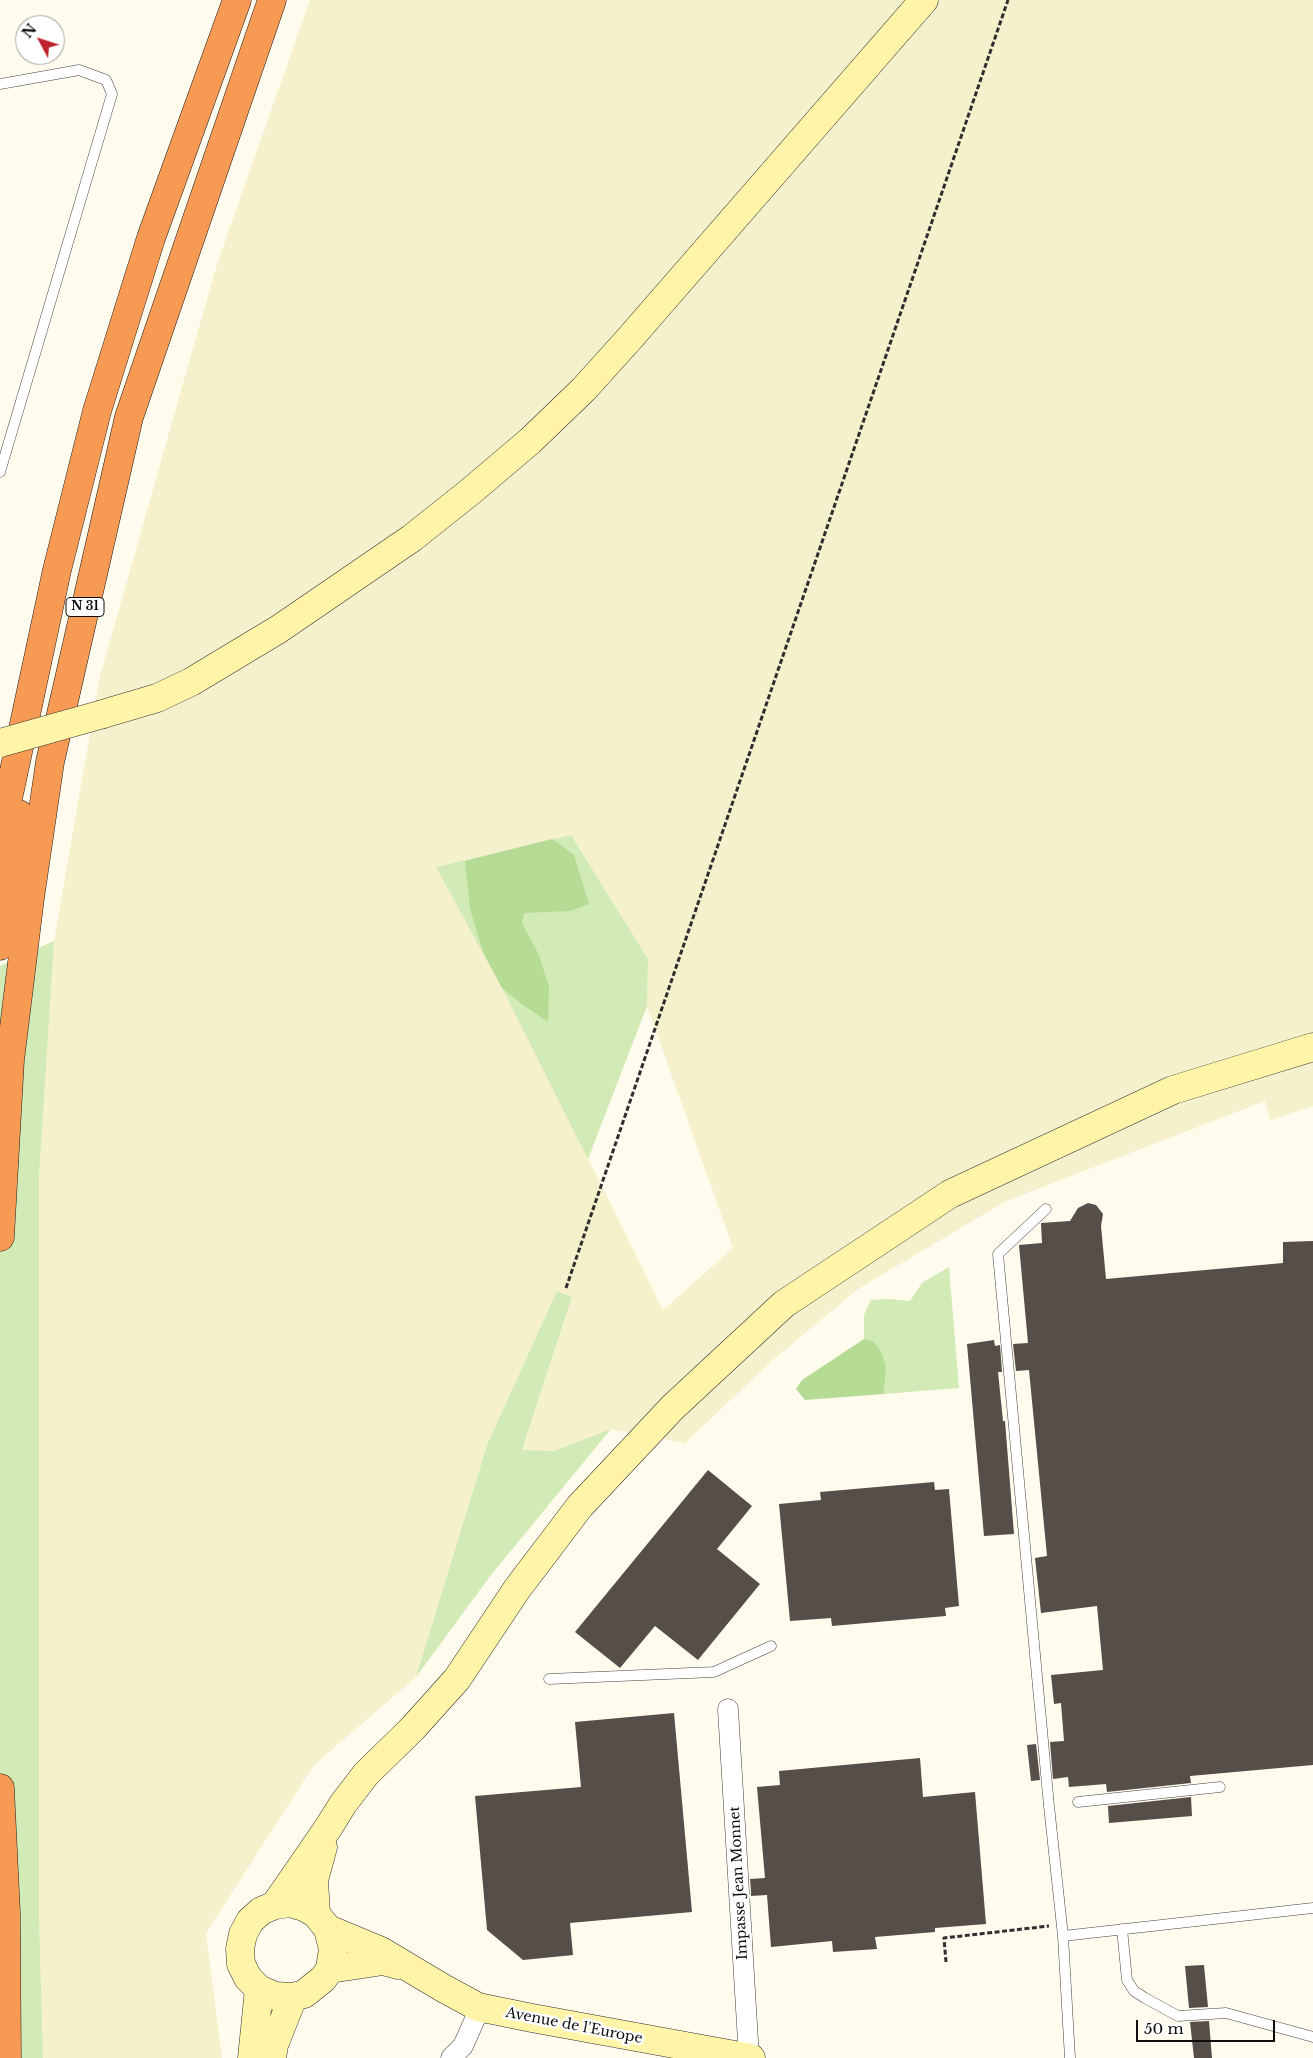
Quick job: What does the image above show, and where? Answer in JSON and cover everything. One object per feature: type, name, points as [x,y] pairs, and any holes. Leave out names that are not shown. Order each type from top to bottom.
[{"type":"highway","name":"N 31","points":[[0,946],[57,570],[97,411],[151,238],[237,0]]},
{"type":"highway","name":"N 31","points":[[0,1236],[10,1060],[30,898],[50,762],[129,417],[272,0]]},
{"type":"highway","points":[[0,836],[57,570]]},
{"type":"highway","points":[[0,1788],[6,1913],[7,2058]]},
{"type":"main road","points":[[0,743],[157,698],[191,682],[279,629],[412,538],[471,492],[530,441],[584,389],[924,0]]},
{"type":"main road","points":[[275,1905],[343,1804],[366,1774],[427,1714],[457,1680],[517,1589],[580,1506],[673,1407],[784,1304],[950,1194],[1173,1090],[1313,1031]]},
{"type":"main road","points":[[1173,1090],[1313,1047]]},
{"type":"main road","points":[[328,1828],[314,1880],[322,1922],[334,1949],[330,1969],[315,1988],[304,1994],[292,1997],[275,1996],[259,1989],[248,1978],[242,1964],[240,1949],[242,1934],[250,1921],[261,1911],[275,1905],[290,1903],[304,1907],[322,1922],[381,1951],[407,1967]]},
{"type":"main road","points":[[330,1969],[383,1961],[407,1967]]},
{"type":"main road","name":"Avenue de l'Europe","points":[[407,1967],[478,2007],[750,2058]]},
{"type":"main road","points":[[252,2058],[259,1989]]},
{"type":"main road","points":[[272,2058],[274,2045],[292,1997]]},
{"type":"street","name":"Impasse Jean Monnet","points":[[728,1709],[750,2058]]},
{"type":"street","points":[[451,2058],[463,2046],[476,2019],[478,2007]]},
{"type":"lane","points":[[0,84],[79,70],[106,80],[112,94],[0,472]]},
{"type":"lane","points":[[1046,1209],[998,1254],[1049,1806],[1062,1924],[1070,2058]]},
{"type":"lane","points":[[549,1679],[714,1672],[771,1646]]},
{"type":"lane","points":[[1078,1802],[1220,1787]]},
{"type":"lane","points":[[1063,1936],[1313,1908]]},
{"type":"lane","points":[[1122,1929],[1127,1980],[1134,1992],[1178,2016],[1226,2013],[1313,2037]]},
{"type":"path","points":[[566,1288],[1008,0]]},
{"type":"path","points":[[946,1962],[944,1938],[1062,1924]]},
{"type":"shaded area","points":[[310,0],[1313,0],[1313,1106],[1270,1120],[1265,1101],[1006,1201],[858,1289],[774,1359],[685,1443],[611,1429],[554,1451],[522,1451],[572,1298],[557,1291],[487,1445],[416,1677],[314,1765],[206,1933],[222,2058],[43,2058],[39,1917],[39,1177],[54,941],[100,676],[217,264]],"holes":[[[571,835],[648,959],[647,1006],[733,1248],[663,1310],[524,1028],[437,867]]]},
{"type":"green space","points":[[571,835],[648,959],[647,1006],[588,1159],[502,988],[436,867]]},
{"type":"green space","points":[[552,839],[574,855],[589,904],[570,911],[524,913],[522,923],[539,955],[549,987],[548,1022],[502,988],[483,952],[470,909],[465,861]]},
{"type":"green space","points":[[54,941],[39,1177],[39,1917],[43,2058],[0,2058],[0,966]]},
{"type":"green space","points":[[949,1267],[959,1388],[884,1394],[886,1368],[874,1343],[864,1339],[864,1315],[871,1300],[910,1301],[922,1283]]},
{"type":"green space","points":[[557,1291],[572,1297],[522,1450],[554,1451],[611,1429],[491,1575],[416,1677],[487,1445]]},
{"type":"green space","points":[[864,1339],[874,1342],[882,1354],[886,1368],[884,1394],[805,1400],[796,1389],[802,1380]]},
{"type":"building","points":[[1088,1203],[1096,1205],[1103,1214],[1101,1226],[1106,1279],[1283,1263],[1283,1242],[1313,1241],[1313,1765],[1190,1776],[1191,1783],[1107,1792],[1106,1784],[1069,1787],[1068,1777],[1053,1779],[1050,1742],[1064,1741],[1061,1703],[1054,1704],[1051,1675],[1103,1670],[1097,1606],[1041,1613],[1035,1558],[1047,1556],[1029,1370],[1016,1371],[1013,1344],[1028,1343],[1019,1245],[1042,1243],[1041,1223],[1070,1221],[1078,1208]]},
{"type":"building","points":[[994,1340],[995,1346],[1000,1345],[1002,1372],[998,1372],[1003,1421],[1005,1421],[1014,1534],[984,1536],[967,1344]]},
{"type":"building","points":[[708,1470],[752,1506],[717,1549],[760,1584],[698,1660],[655,1626],[620,1668],[575,1632]]},
{"type":"building","points":[[934,1482],[935,1490],[949,1489],[959,1606],[945,1608],[946,1616],[832,1626],[831,1618],[790,1621],[779,1504],[821,1500],[820,1492]]},
{"type":"building","points":[[674,1713],[692,1912],[570,1923],[573,1955],[523,1960],[487,1930],[475,1796],[581,1787],[575,1722]]},
{"type":"building","points":[[1036,1744],[1040,1780],[1031,1781],[1027,1745]]},
{"type":"building","points":[[920,1758],[923,1797],[975,1792],[986,1924],[935,1928],[935,1932],[875,1937],[877,1949],[833,1952],[832,1941],[771,1947],[767,1895],[751,1896],[750,1879],[765,1878],[757,1787],[780,1785],[779,1771]]},
{"type":"building","points":[[1191,1797],[1192,1816],[1109,1823],[1108,1806]]},
{"type":"building","points":[[1204,1965],[1208,2007],[1189,2008],[1185,1966]]},
{"type":"building","points":[[1209,2021],[1212,2058],[1194,2058],[1190,2022]]}]
